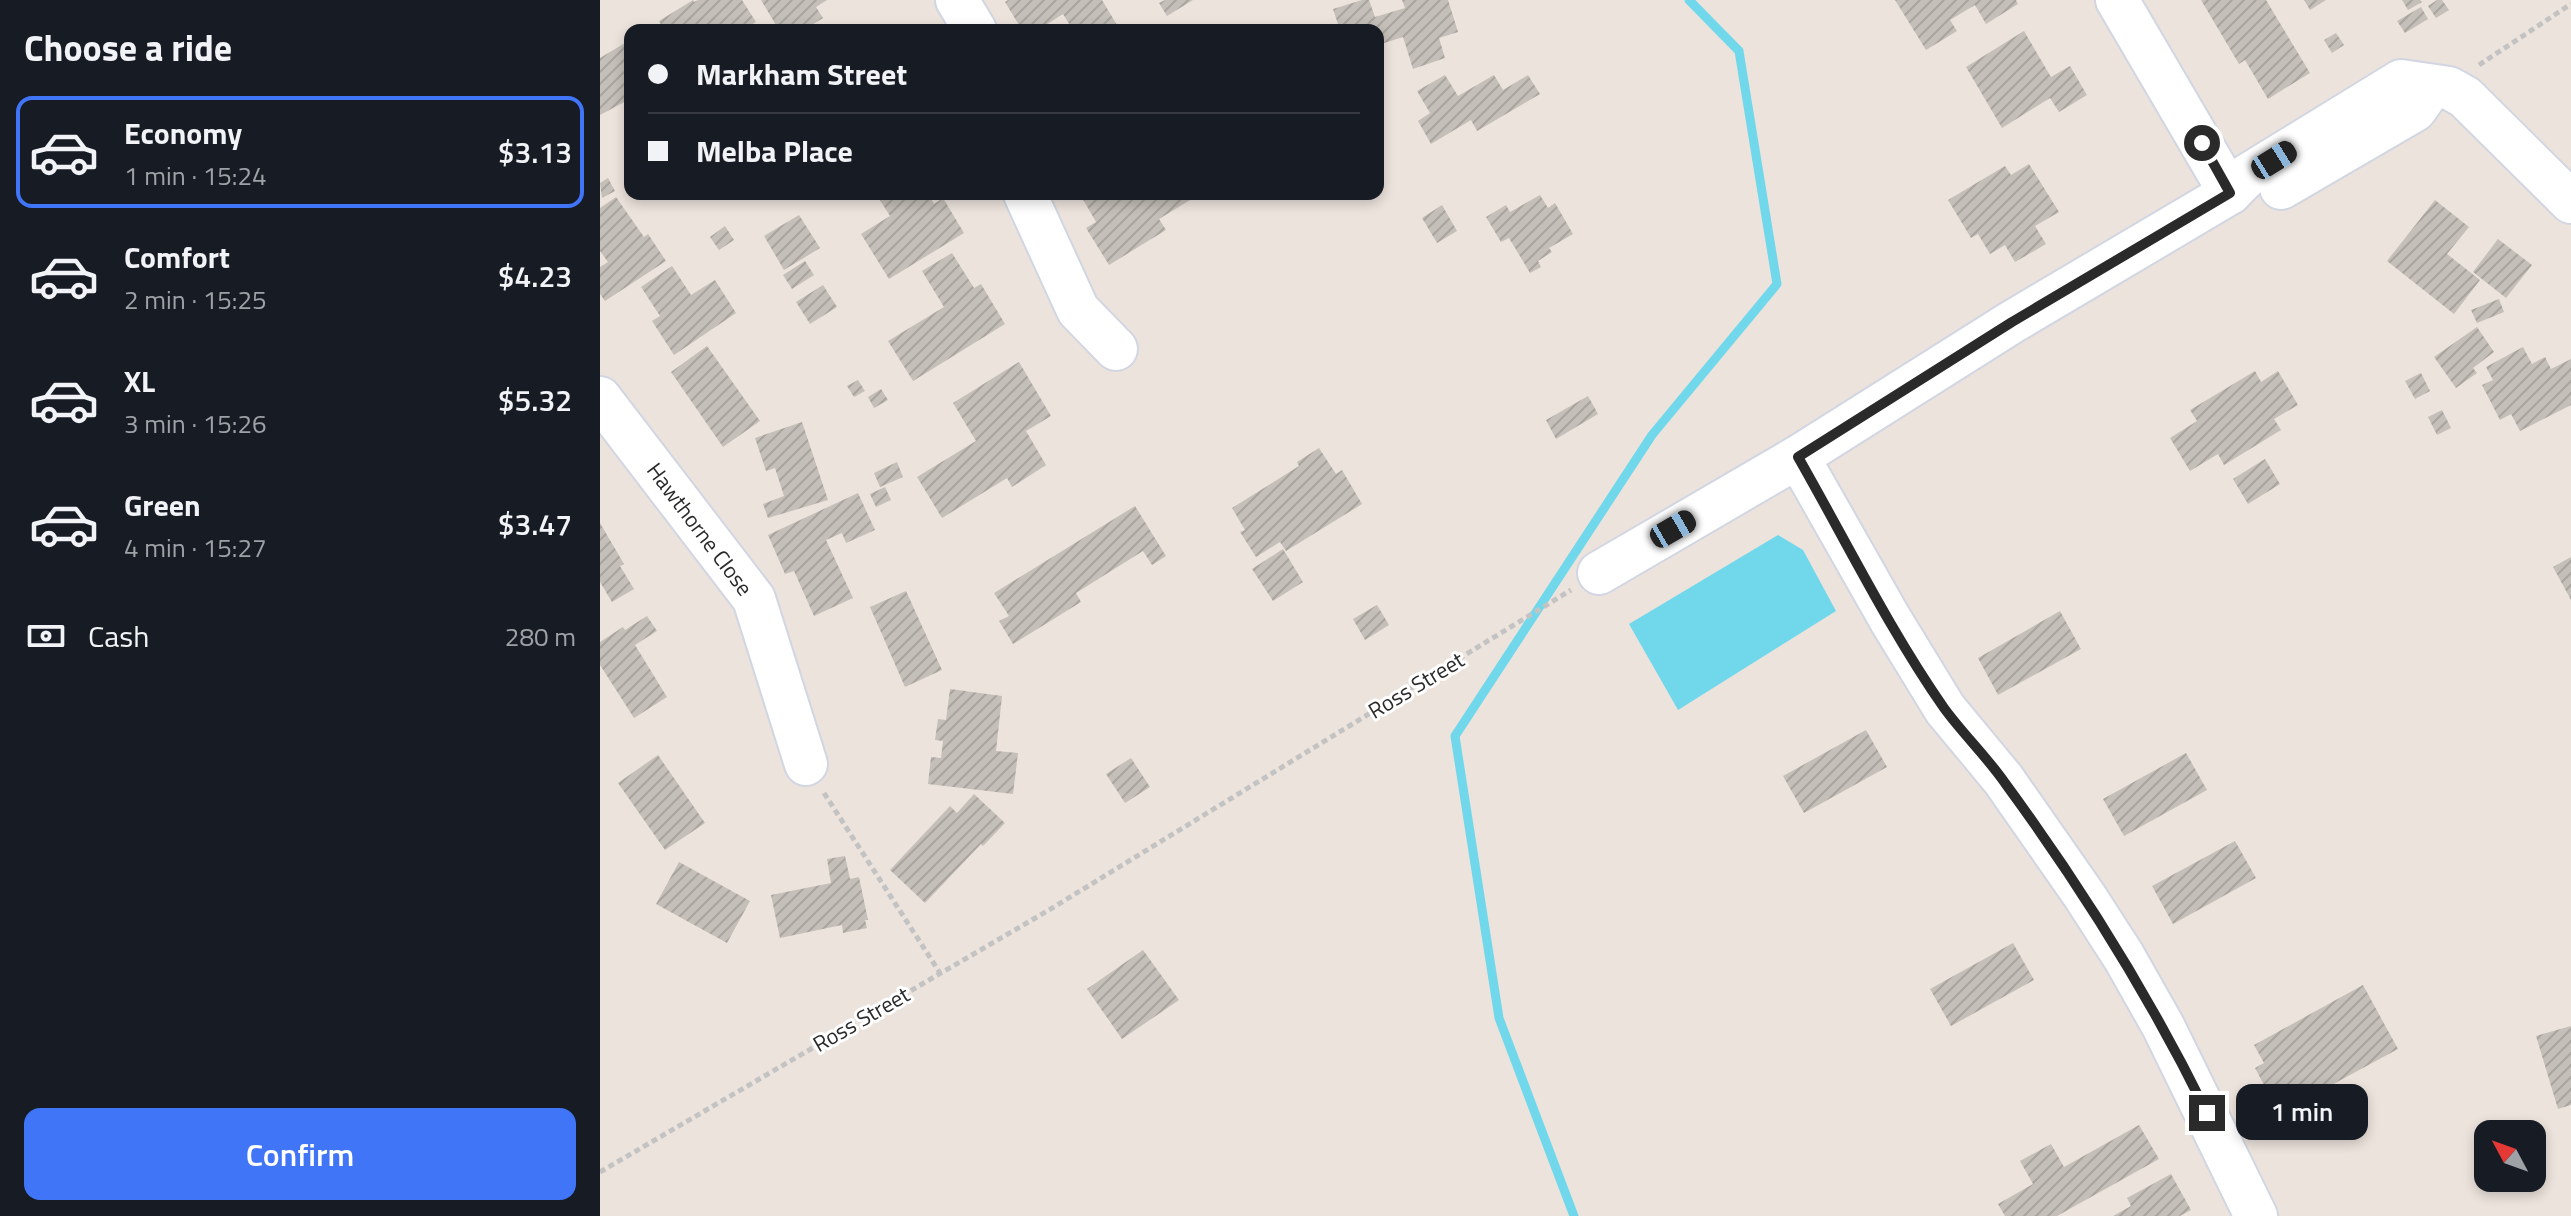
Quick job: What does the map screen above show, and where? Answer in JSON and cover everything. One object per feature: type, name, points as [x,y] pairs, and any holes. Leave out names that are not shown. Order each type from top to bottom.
[{"type":"street","points":[[957,0],[971,24]]},
{"type":"street","points":[[2117,0],[2230,193]]},
{"type":"street","points":[[1599,573],[1798,457],[2012,322],[2230,193],[2248,175],[2401,81],[2441,87],[2465,97],[2571,202]]},
{"type":"street","points":[[1028,200],[1078,310],[1116,349]]},
{"type":"street","name":"Hawthorne Close","points":[[603,406],[754,599],[806,764]]},
{"type":"street","points":[[1798,457],[1945,709],[2003,779],[2124,957],[2163,1026],[2256,1216]]},
{"type":"path","points":[[2441,87],[2571,4]]},
{"type":"path","name":"Ross Street","points":[[600,1172],[1049,910],[1599,573]]},
{"type":"path","points":[[829,801],[940,973]]},
{"type":"water","points":[[1778,535],[1803,550],[1836,611],[1678,710],[1629,624]]},
{"type":"building","points":[[693,0],[742,0],[756,22],[661,24],[659,21]]},
{"type":"building","points":[[761,0],[827,0],[816,7],[823,18],[814,24],[775,24]]},
{"type":"building","points":[[1102,0],[1116,24],[1069,24],[1063,14],[1047,24],[1018,24],[1005,2]]},
{"type":"building","points":[[1165,0],[1193,0],[1167,16],[1159,3]]},
{"type":"building","points":[[1369,0],[1375,17],[1405,8],[1402,0],[1448,0],[1458,32],[1439,38],[1445,58],[1413,69],[1403,37],[1384,43],[1384,24],[1338,24],[1333,9]]},
{"type":"building","points":[[1895,0],[2016,0],[2018,4],[1986,24],[1975,5],[1950,20],[1957,31],[1926,50]]},
{"type":"building","points":[[2201,0],[2266,0],[2310,73],[2268,99],[2245,60],[2239,64]]},
{"type":"building","points":[[2304,0],[2326,0],[2310,10]]},
{"type":"building","points":[[2402,0],[2420,0],[2422,2],[2408,10]]},
{"type":"building","points":[[2442,0],[2449,10],[2436,18],[2428,6]]},
{"type":"building","points":[[2421,7],[2428,19],[2405,33],[2397,21]]},
{"type":"building","points":[[2024,31],[2051,77],[2070,66],[2087,95],[2059,112],[2050,98],[2002,128],[1966,67]]},
{"type":"building","points":[[2336,33],[2344,45],[2332,53],[2324,40]]},
{"type":"building","points":[[624,44],[624,102],[600,115],[600,58]]},
{"type":"building","points":[[1445,75],[1458,96],[1494,75],[1503,90],[1528,75],[1540,94],[1477,131],[1471,120],[1431,144],[1418,121],[1430,113],[1417,91]]},
{"type":"building","points":[[2029,164],[2059,212],[2035,226],[2046,244],[2015,262],[2005,245],[1990,254],[1978,234],[1971,238],[1948,200],[2005,166],[2011,175]]},
{"type":"building","points":[[608,178],[615,191],[602,198],[600,183]]},
{"type":"building","points":[[1540,195],[1548,208],[1555,203],[1573,234],[1549,248],[1552,252],[1538,261],[1541,267],[1530,273],[1509,238],[1501,242],[1486,217],[1506,205],[1510,212]]},
{"type":"building","points":[[616,197],[644,237],[648,234],[666,261],[605,301],[600,294],[600,267],[608,262],[600,251],[600,208]]},
{"type":"building","points":[[880,200],[932,200],[934,204],[944,200],[964,233],[889,279],[861,234],[890,216]]},
{"type":"building","points":[[1083,200],[1190,200],[1159,219],[1166,230],[1109,265],[1086,228],[1096,222]]},
{"type":"building","points":[[2435,200],[2469,227],[2447,254],[2480,280],[2454,314],[2387,261]]},
{"type":"building","points":[[1442,205],[1457,231],[1437,243],[1422,218]]},
{"type":"building","points":[[799,215],[820,248],[784,270],[764,236]]},
{"type":"building","points":[[725,226],[734,240],[719,250],[710,237]]},
{"type":"building","points":[[2498,239],[2532,265],[2506,298],[2473,272]]},
{"type":"building","points":[[952,253],[974,288],[981,284],[1005,324],[913,381],[888,341],[944,307],[922,271]]},
{"type":"building","points":[[805,261],[814,275],[792,289],[783,275]]},
{"type":"building","points":[[672,266],[691,295],[715,280],[736,313],[674,355],[652,321],[660,316],[641,287]]},
{"type":"building","points":[[823,285],[837,307],[810,324],[796,302]]},
{"type":"building","points":[[2499,299],[2504,312],[2477,323],[2471,310]]},
{"type":"building","points":[[2477,327],[2494,352],[2473,368],[2477,373],[2456,388],[2434,357]]},
{"type":"building","points":[[707,346],[760,421],[723,447],[671,372]]},
{"type":"building","points":[[2523,347],[2532,364],[2545,357],[2551,369],[2571,359],[2571,405],[2520,431],[2511,414],[2500,420],[2482,385],[2493,380],[2486,367]]},
{"type":"building","points":[[1019,362],[1051,416],[1026,431],[1046,465],[1012,487],[1007,478],[942,518],[917,477],[976,441],[953,403]]},
{"type":"building","points":[[2255,371],[2261,382],[2278,371],[2298,405],[2274,419],[2281,430],[2224,465],[2218,454],[2190,471],[2170,438],[2197,421],[2190,410]]},
{"type":"building","points":[[2421,373],[2430,391],[2415,399],[2405,381]]},
{"type":"building","points":[[858,380],[865,391],[854,397],[847,386]]},
{"type":"building","points":[[881,389],[888,400],[874,408],[868,397]]},
{"type":"building","points":[[1588,396],[1598,414],[1556,439],[1546,420]]},
{"type":"building","points":[[2442,410],[2451,428],[2437,435],[2428,417]]},
{"type":"building","points":[[802,422],[828,500],[768,518],[763,504],[784,496],[775,468],[766,471],[755,438]]},
{"type":"building","points":[[1319,448],[1336,474],[1342,470],[1362,504],[1286,551],[1280,542],[1256,557],[1240,532],[1245,530],[1232,508],[1299,466],[1297,462]]},
{"type":"building","points":[[2265,459],[2280,484],[2248,504],[2233,479]]},
{"type":"building","points":[[897,462],[903,477],[880,487],[874,473]]},
{"type":"building","points":[[885,487],[891,500],[876,507],[870,494]]},
{"type":"building","points":[[858,493],[875,530],[846,543],[842,533],[826,540],[853,598],[814,616],[794,571],[785,574],[768,535]]},
{"type":"building","points":[[1135,506],[1166,556],[1152,565],[1143,551],[1076,593],[1081,602],[1013,644],[999,621],[1009,616],[994,593]]},
{"type":"building","points":[[600,523],[624,564],[620,566],[634,589],[612,602],[600,582]]},
{"type":"building","points":[[1283,549],[1303,582],[1273,601],[1252,569]]},
{"type":"building","points":[[2571,557],[2571,600],[2553,567]]},
{"type":"building","points":[[906,591],[942,670],[905,687],[870,607]]},
{"type":"building","points":[[1377,605],[1389,625],[1365,640],[1353,619]]},
{"type":"building","points":[[2060,611],[2081,649],[1998,695],[1978,658]]},
{"type":"building","points":[[647,616],[657,631],[635,645],[667,697],[634,718],[600,665],[600,642]]},
{"type":"building","points":[[950,689],[1002,696],[996,751],[1018,753],[1013,794],[928,784],[931,757],[941,758],[943,741],[935,740],[938,719],[946,720]]},
{"type":"building","points":[[1866,730],[1887,767],[1804,813],[1783,776]]},
{"type":"building","points":[[2186,753],[2207,790],[2124,836],[2103,799]]},
{"type":"building","points":[[658,755],[705,823],[665,850],[618,783]]},
{"type":"building","points":[[1131,758],[1150,787],[1125,803],[1106,774]]},
{"type":"building","points":[[974,794],[1005,823],[925,903],[890,870],[950,806],[957,813]]},
{"type":"building","points":[[2235,841],[2256,878],[2173,924],[2152,886]]},
{"type":"building","points":[[845,856],[850,879],[859,877],[867,928],[843,933],[842,925],[780,938],[771,895],[831,883],[827,859]]},
{"type":"building","points":[[679,862],[750,901],[727,943],[656,904]]},
{"type":"building","points":[[2013,943],[2034,980],[1951,1026],[1930,989]]},
{"type":"building","points":[[1143,950],[1179,1000],[1122,1039],[1087,989]]},
{"type":"building","points":[[2363,985],[2398,1049],[2326,1088],[2332,1100],[2295,1120],[2281,1095],[2272,1100],[2255,1068],[2264,1063],[2254,1045]]},
{"type":"building","points":[[2571,1026],[2571,1105],[2558,1109],[2536,1036]]},
{"type":"building","points":[[2139,1125],[2159,1159],[2057,1216],[2005,1216],[1998,1204],[2033,1184],[2020,1161],[2051,1144],[2064,1167]]},
{"type":"building","points":[[2171,1174],[2191,1210],[2180,1216],[2113,1216],[2131,1206],[2127,1198]]},
{"type":"waterway","points":[[1574,1216],[1499,1018],[1455,736],[1652,435],[1777,284],[1739,51],[1689,0]]},
{"type":"route","points":[[2202,143],[2230,193],[2012,322],[1798,457],[1945,709],[2003,779],[2124,957],[2207,1113]]}]
